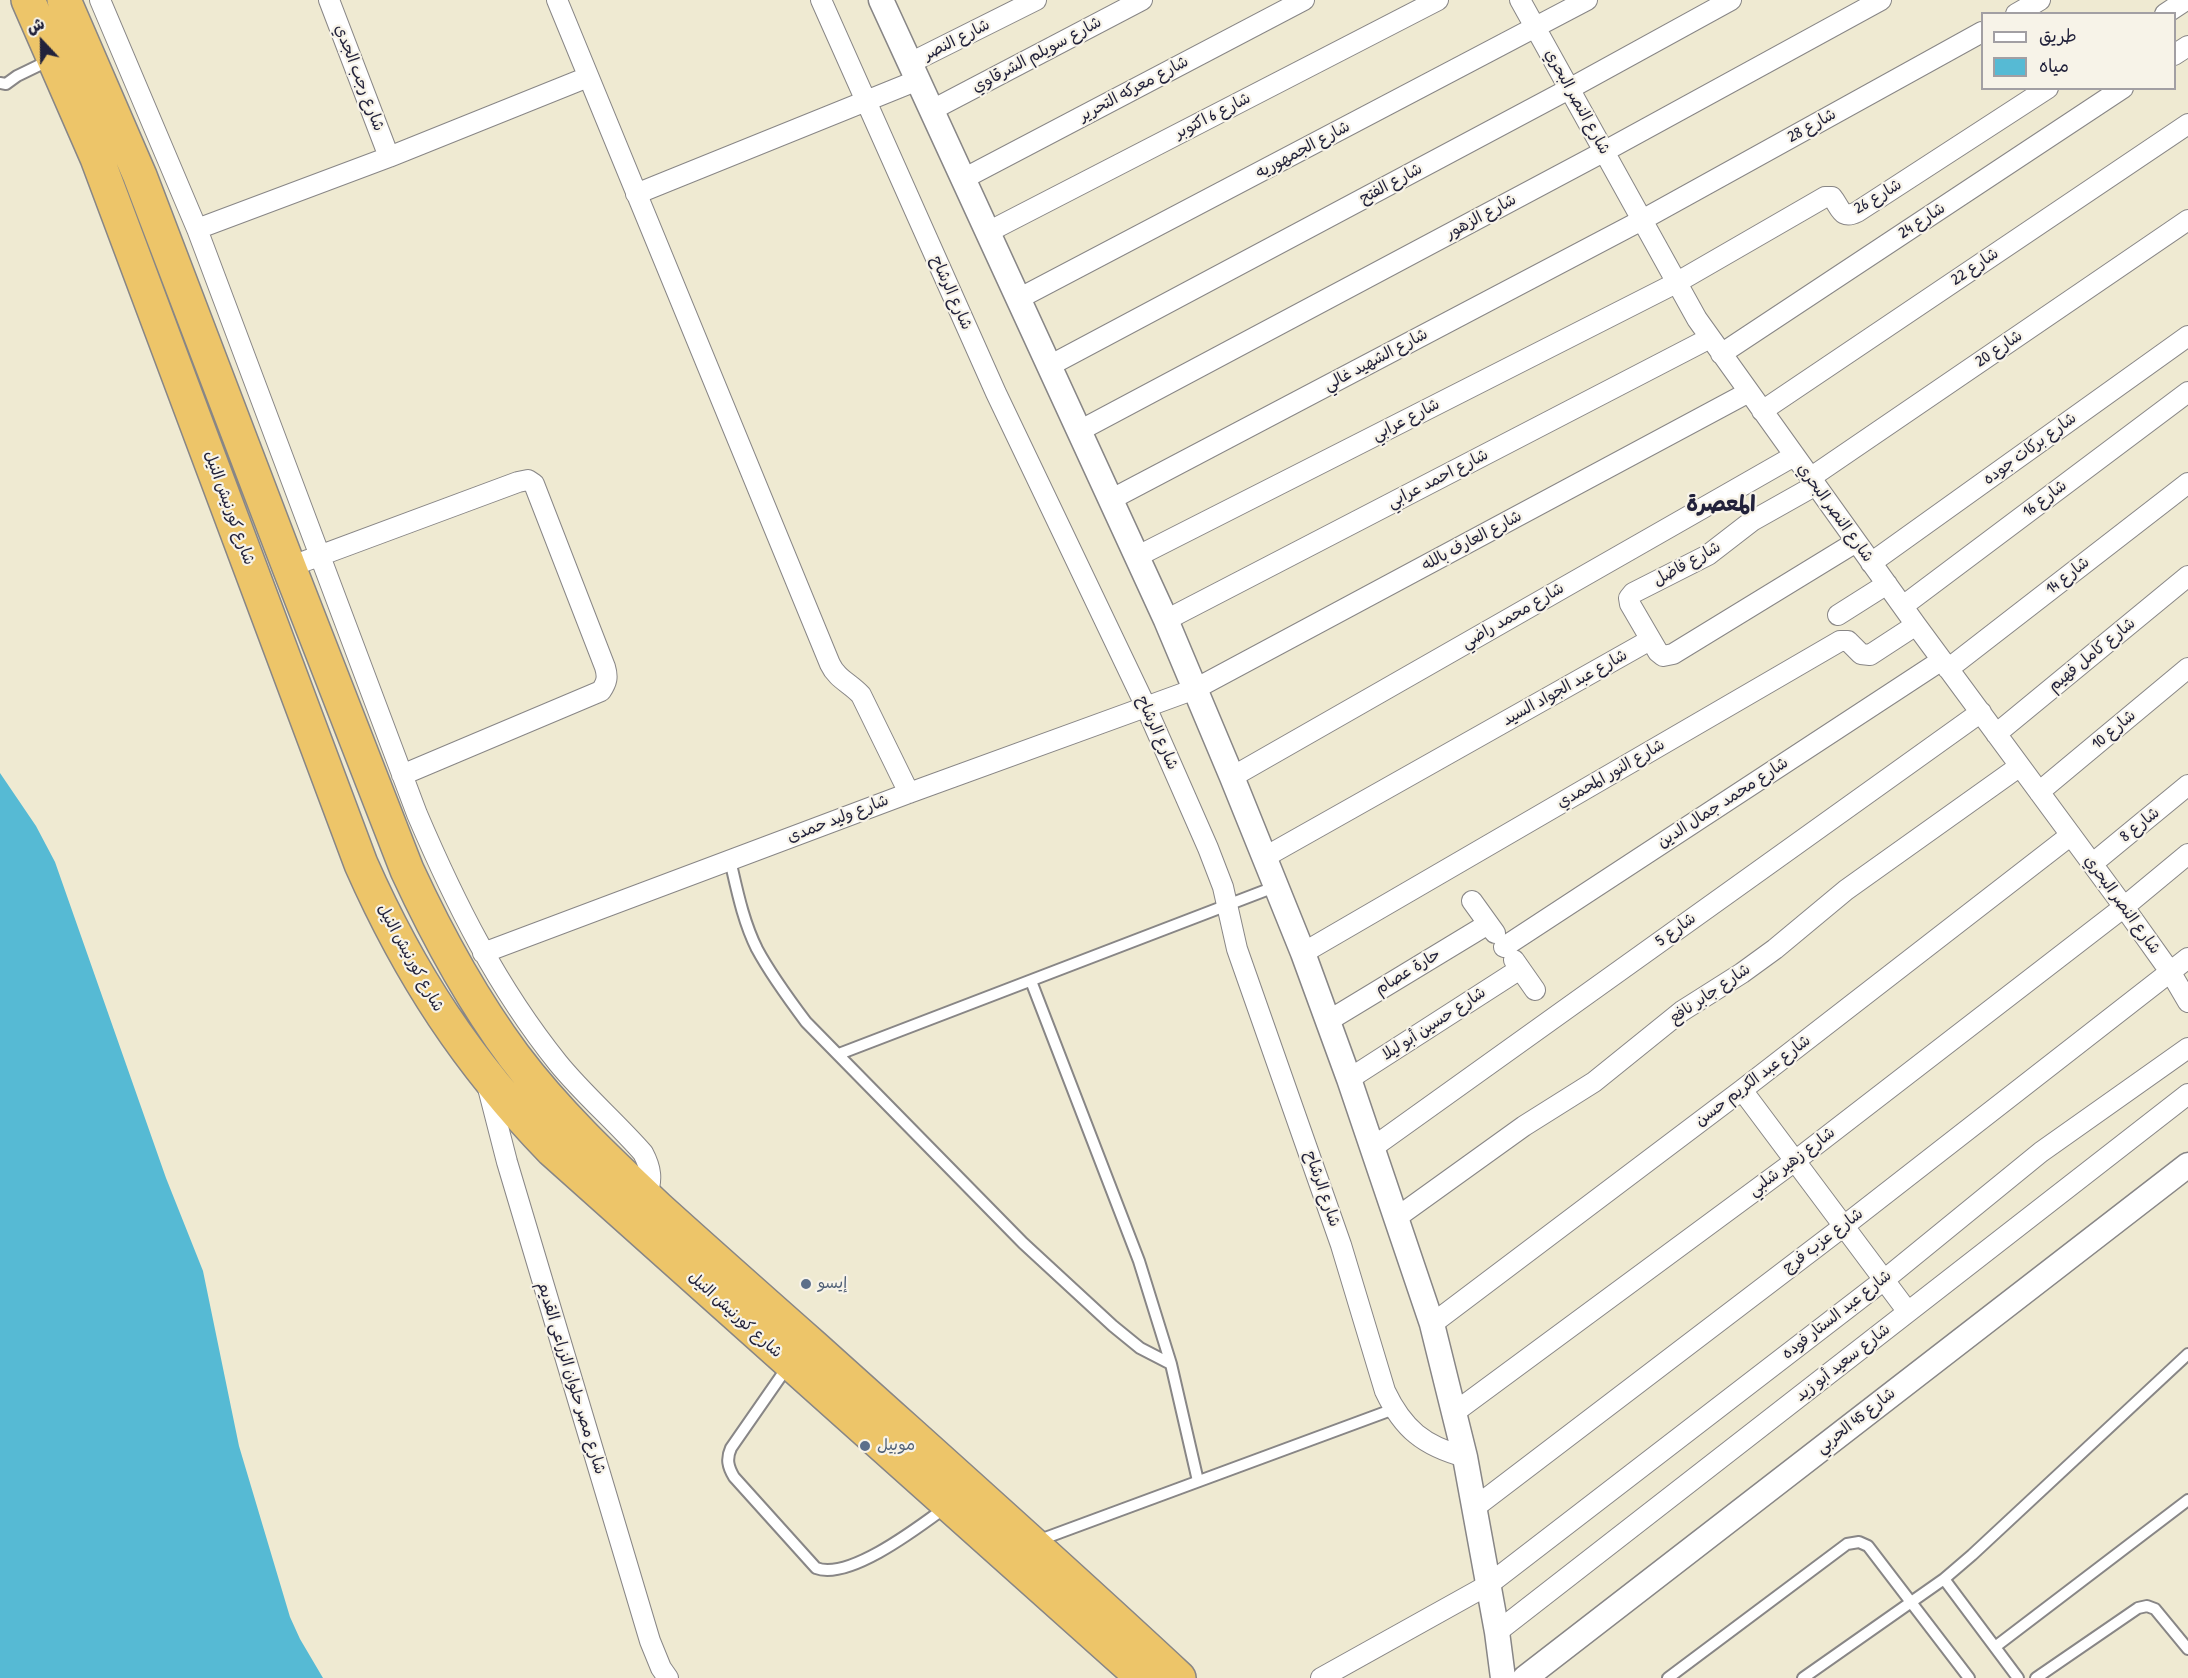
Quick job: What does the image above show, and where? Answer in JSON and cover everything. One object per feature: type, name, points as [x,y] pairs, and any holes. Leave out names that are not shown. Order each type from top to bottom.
[{"type":"highway","name":"شارع كورنيش النيل","points":[[28,0],[97,158],[361,864],[381,909],[413,969],[455,1035],[484,1074],[529,1126],[568,1166],[789,1363],[958,1495],[1031,1543],[1179,1678]]},
{"type":"highway","name":"شارع كورنيش النيل","points":[[64,0],[145,187],[407,870],[453,964],[508,1047],[549,1099],[587,1140],[958,1495],[1143,1678]]},
{"type":"highway","points":[[55,58],[85,44]]},
{"type":"street","points":[[100,0],[197,229],[402,775],[439,866],[483,953],[507,994],[559,1065],[643,1153],[648,1161],[651,1178],[646,1196]]},
{"type":"street","name":"شارع رجب الجدي","points":[[329,0],[389,156]]},
{"type":"street","points":[[557,0],[830,664],[835,675],[854,687],[861,695],[909,793]]},
{"type":"street","name":"شارع الرشاح","points":[[821,0],[996,393],[1146,707],[1212,858],[1228,905],[1229,920],[1237,949],[1341,1245],[1385,1391],[1407,1427],[1424,1441],[1444,1452],[1465,1457]]},
{"type":"street","points":[[881,0],[1166,620],[1303,953],[1349,1079],[1432,1324],[1465,1457],[1497,1632],[1503,1678]]},
{"type":"street","name":"شارع النصر","points":[[636,195],[866,102],[914,71],[1036,0]]},
{"type":"street","name":"شارع سويلم الشرقاوي","points":[[932,110],[1142,0]]},
{"type":"street","name":"شارع معركه التحرير","points":[[963,178],[1304,0]]},
{"type":"street","name":"شارع 6 اكتوبر","points":[[988,232],[1438,0]]},
{"type":"street","name":"شارع النصر البحري","points":[[1520,0],[1676,283],[1715,346],[1916,625],[2124,907],[2188,1002]]},
{"type":"street","name":"شارع الجمهوريه","points":[[1018,299],[1587,0]]},
{"type":"street","name":"شارع الفتح","points":[[1049,366],[1569,89],[1731,0]]},
{"type":"street","name":"شارع الزهور","points":[[1079,431],[1605,152],[1881,0]]},
{"type":"street","points":[[2019,12],[2040,0]]},
{"type":"street","points":[[2168,12],[2186,0]]},
{"type":"street","name":"شارع 28","points":[[1642,220],[1981,33]]},
{"type":"street","points":[[197,229],[588,77]]},
{"type":"street","name":"شارع 26","points":[[1676,283],[1825,197],[1832,197],[1844,214],[1857,212],[2045,90]]},
{"type":"street","name":"شارع 24","points":[[1715,346],[2120,90]]},
{"type":"street","name":"شارع 22","points":[[1762,411],[2188,124]]},
{"type":"street","name":"شارع الشهيد غالي","points":[[1110,500],[1642,220]]},
{"type":"street","name":"شارع 20","points":[[1813,482],[2188,220]]},
{"type":"street","name":"شارع عرابي","points":[[1136,557],[1676,283]]},
{"type":"street","name":"شارع بركات جوده","points":[[1871,563],[2188,336]]},
{"type":"street","name":"شارع احمد عرابي","points":[[1166,620],[1715,346]]},
{"type":"street","name":"شارع العارف بالله","points":[[1195,689],[1749,392]]},
{"type":"street","name":"شارع 16","points":[[1903,606],[2188,392]]},
{"type":"street","name":"شارع محمد راضي","points":[[1232,777],[1794,456]]},
{"type":"street","points":[[289,567],[518,482],[528,480],[534,484],[605,667],[608,676],[606,684],[601,691],[402,775]]},
{"type":"street","name":"شارع فاضل","points":[[1650,640],[1629,601],[1633,593],[1708,555],[1752,521],[1813,482]]},
{"type":"street","name":"شارع 14","points":[[1945,664],[2188,483]]},
{"type":"street","points":[[1650,640],[1660,655],[1670,656],[1856,542]]},
{"type":"street","name":"شارع كامل فهيم","points":[[1996,734],[2188,576]]},
{"type":"street","points":[[1838,615],[1887,584]]},
{"type":"street","name":"شارع النور المحمدي","points":[[1303,953],[1840,641],[1848,641],[1860,654],[1870,656],[1916,625]]},
{"type":"street","name":"شارع عبد الجواد السيد","points":[[1265,857],[1650,640]]},
{"type":"street","name":"شارع محمد جمال الدين","points":[[1504,947],[1945,664]]},
{"type":"street","name":"شارع 10","points":[[2039,792],[2188,668]]},
{"type":"street","name":"شارع وليد حمدى","points":[[483,953],[909,793],[1195,689]]},
{"type":"street","name":"شارع 5","points":[[1372,1148],[1981,712]]},
{"type":"street","name":"شارع جابر نافع","points":[[1396,1218],[1524,1126],[1593,1082],[1682,1011],[1742,973],[1775,949],[1846,890],[2020,766]]},
{"type":"street","name":"شارع 8","points":[[2092,864],[2188,785]]},
{"type":"street","name":"شارع عبد الكريم حسن","points":[[1432,1324],[1742,1090],[2071,835]]},
{"type":"street","name":"شارع زهير شلبي","points":[[1455,1412],[1795,1161],[2124,907],[2188,854]]},
{"type":"street","points":[[1472,901],[1535,990]]},
{"type":"street","name":"حارة عصام","points":[[1328,1021],[1488,924]]},
{"type":"street","name":"شارع عزب فرج","points":[[1474,1508],[1844,1226],[2188,958]]},
{"type":"street","name":"شارع حسين أبو ليلا","points":[[1349,1079],[1520,969]]},
{"type":"street","name":"شارع عبد الستار فوده","points":[[1321,1678],[1488,1585],[1884,1280],[2041,1152],[2188,1048]]},
{"type":"street","name":"شارع مصر حلوان الزراعى القديم","points":[[484,1074],[507,1162],[646,1629],[661,1668],[668,1678]]},
{"type":"street","points":[[1742,1090],[1908,1312]]},
{"type":"street","name":"شارع سعيد أبو زيد","points":[[1497,1632],[2188,1094]]},
{"type":"street","name":"شارع 45 الحربي","points":[[1525,1678],[2188,1165]]},
{"type":"lane","points":[[0,84],[6,84],[17,76],[55,58]]},
{"type":"lane","points":[[730,860],[740,904],[756,947],[806,1022],[1023,1243],[1113,1326],[1140,1348],[1171,1364]]},
{"type":"lane","points":[[838,1054],[1277,886]]},
{"type":"lane","points":[[1031,981],[1138,1261],[1171,1364],[1198,1481]]},
{"type":"lane","points":[[1803,1678],[1944,1579],[2188,1354]]},
{"type":"lane","points":[[789,1363],[731,1448],[728,1466],[734,1477],[816,1568],[830,1571],[871,1556],[909,1535],[958,1495]]},
{"type":"lane","points":[[1031,1543],[1394,1409]]},
{"type":"lane","points":[[1995,1647],[2188,1500]]},
{"type":"lane","points":[[1668,1678],[1847,1544],[1859,1542],[1868,1546],[1969,1678]]},
{"type":"lane","points":[[1944,1579],[2018,1678]]},
{"type":"lane","points":[[2036,1678],[2138,1608],[2147,1606],[2155,1609],[2188,1649]]},
{"type":"water","points":[[0,773],[36,826],[55,862],[166,1178],[203,1271],[239,1446],[290,1617],[323,1678],[0,1678]]},
{"type":"place","name":"إيسو","points":[[806,1284]]},
{"type":"place","name":"موبيل","points":[[865,1446]]},
{"type":"district","name":"المعصرة","points":[[1721,505]]}]
